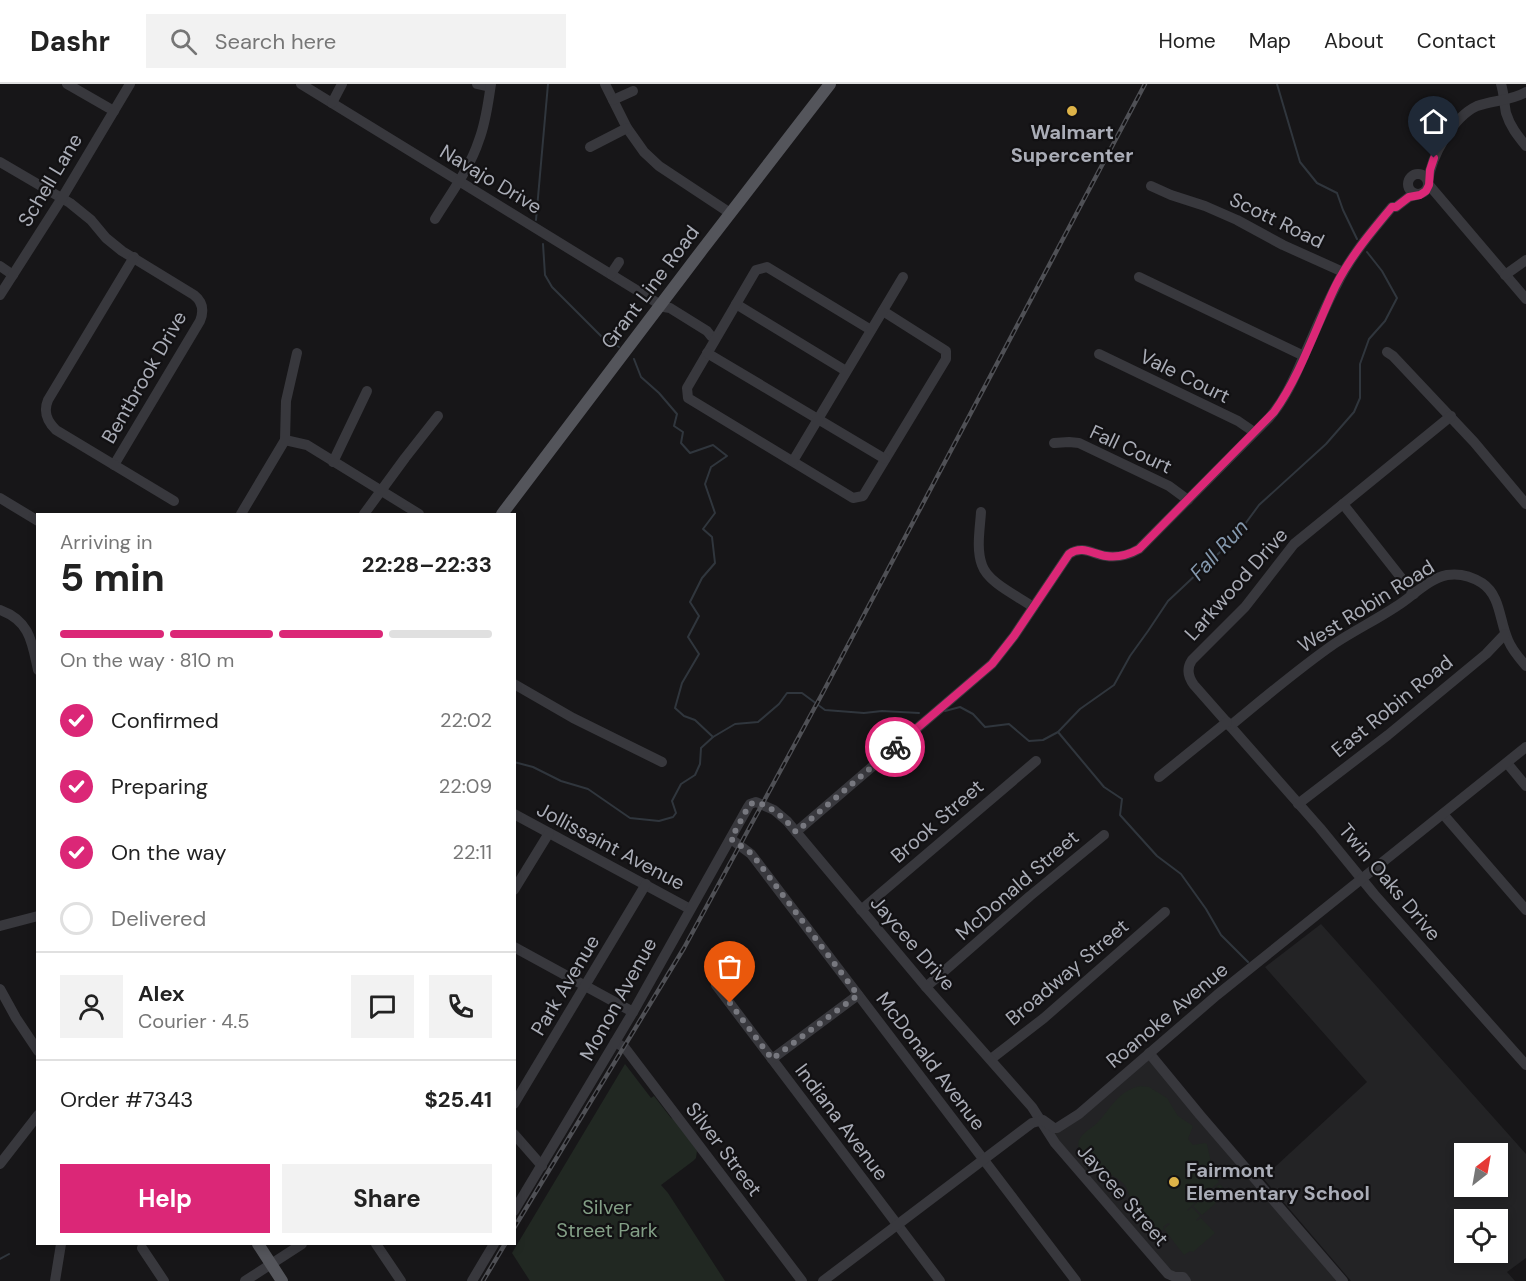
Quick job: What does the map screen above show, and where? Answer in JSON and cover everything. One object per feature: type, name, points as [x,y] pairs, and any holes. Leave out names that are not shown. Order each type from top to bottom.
[{"type":"main road","name":"Grant Line Road","points":[[503,513],[663,306],[730,213],[830,84]]},
{"type":"main road","points":[[259,1245],[282,1281]]},
{"type":"street","points":[[67,84],[114,111]]},
{"type":"street","name":"Schell Lane","points":[[0,295],[62,198],[130,84]]},
{"type":"street","name":"Navajo Drive","points":[[301,84],[707,331],[713,337]]},
{"type":"street","points":[[332,103],[342,84]]},
{"type":"street","points":[[435,219],[480,139],[490,86],[477,84]]},
{"type":"street","points":[[605,84],[627,128],[644,152],[659,166],[730,213]]},
{"type":"street","points":[[1500,84],[1512,129],[1526,146]]},
{"type":"street","points":[[613,100],[633,91]]},
{"type":"street","points":[[1392,207],[1396,207],[1409,197],[1426,191],[1437,151],[1465,114],[1478,106],[1513,99],[1526,92]]},
{"type":"street","points":[[590,147],[627,128]]},
{"type":"street","points":[[796,832],[992,664],[1069,554],[1080,549],[1105,556],[1133,553],[1145,544],[1279,406],[1343,272],[1357,250],[1392,207],[1392,202],[1437,151]]},
{"type":"street","name":"Bentbrook Drive","points":[[0,162],[62,198],[91,220],[105,238],[122,251],[199,298],[203,310],[200,321],[114,465]]},
{"type":"street","points":[[1412,178],[1425,176],[1452,214],[1526,299]]},
{"type":"street","points":[[1412,178],[1408,185],[1410,192],[1437,203],[1452,214]]},
{"type":"street","name":"Scott Road","points":[[1151,186],[1216,211],[1343,272]]},
{"type":"street","points":[[134,257],[48,400],[46,417],[56,430],[174,501]]},
{"type":"street","points":[[1505,275],[1526,260]]},
{"type":"street","points":[[612,274],[619,262]]},
{"type":"street","points":[[0,266],[13,274]]},
{"type":"street","points":[[871,330],[767,267],[756,270],[713,337],[707,353],[687,388],[688,398],[853,498],[863,496],[946,358],[946,351],[883,311]]},
{"type":"street","points":[[792,461],[903,277]]},
{"type":"street","points":[[1138,277],[1304,356]]},
{"type":"street","points":[[736,304],[846,371]]},
{"type":"street","points":[[1387,352],[1394,356],[1451,416],[1526,504]]},
{"type":"street","points":[[242,513],[285,440],[286,401],[297,353]]},
{"type":"street","points":[[707,353],[885,459]]},
{"type":"street","name":"Vale Court","points":[[1099,354],[1238,421],[1254,432]]},
{"type":"street","points":[[333,462],[367,391]]},
{"type":"street","points":[[365,513],[438,416]]},
{"type":"street","name":"Larkwood Drive","points":[[1228,724],[1194,685],[1189,675],[1189,665],[1192,660],[1245,607],[1288,550],[1451,416]]},
{"type":"street","points":[[285,440],[307,445],[417,513]]},
{"type":"street","name":"Fall Court","points":[[1054,443],[1079,443],[1169,486],[1188,500]]},
{"type":"street","points":[[0,498],[36,520]]},
{"type":"street","points":[[1343,504],[1414,594]]},
{"type":"street","points":[[981,512],[980,555],[983,567],[990,578],[1033,607]]},
{"type":"street","name":"West Robin Road","points":[[1159,777],[1332,645],[1441,577],[1456,574],[1472,578],[1492,592],[1510,646],[1526,666]]},
{"type":"street","points":[[0,610],[18,620],[28,632],[36,661]]},
{"type":"street","name":"East Robin Road","points":[[1299,804],[1388,735],[1486,654],[1506,634]]},
{"type":"street","points":[[516,685],[573,718],[662,762]]},
{"type":"street","name":"Twin Oaks Drive","points":[[1228,724],[1526,1065]]},
{"type":"street","name":"Roanoke Avenue","points":[[1041,1120],[1054,1128],[1079,1114],[1217,995],[1526,747]]},
{"type":"street","name":"Brook Street","points":[[861,910],[1036,761]]},
{"type":"street","points":[[1507,763],[1526,786]]},
{"type":"street","name":"Jaycee Drive","points":[[750,804],[756,802],[774,810],[796,832],[1041,1120]]},
{"type":"street","name":"Monon Avenue","points":[[516,1208],[633,1012],[750,804]]},
{"type":"street","points":[[1443,814],[1526,910]]},
{"type":"street","name":"Jollissaint Avenue","points":[[516,815],[690,909]]},
{"type":"street","points":[[516,887],[549,832]]},
{"type":"street","name":"McDonald Street","points":[[926,987],[1104,835]]},
{"type":"street","name":"McDonald Avenue","points":[[731,839],[752,854],[1076,1281]]},
{"type":"street","name":"Park Avenue","points":[[516,1101],[646,884]]},
{"type":"street","name":"Broadway Street","points":[[991,1059],[1044,1017],[1165,912]]},
{"type":"street","points":[[0,926],[36,917]]},
{"type":"street","points":[[516,948],[633,1012]]},
{"type":"street","name":"Indiana Avenue","points":[[716,985],[940,1281]]},
{"type":"street","points":[[0,989],[36,1048]]},
{"type":"street","points":[[772,1059],[858,995]]},
{"type":"street","name":"Silver Street","points":[[615,1042],[625,1048],[802,1281]]},
{"type":"street","points":[[1149,1053],[1343,1281]]},
{"type":"street","points":[[0,1164],[4,1151],[36,1117]]},
{"type":"street","points":[[823,1281],[1032,1123],[1041,1120]]},
{"type":"street","name":"Jaycee Street","points":[[1041,1120],[1055,1143],[1168,1274],[1183,1277],[1186,1281]]},
{"type":"street","points":[[516,1136],[542,1166]]},
{"type":"street","points":[[56,1281],[61,1245]]},
{"type":"street","points":[[245,1281],[300,1245]]},
{"type":"street","points":[[377,1245],[401,1281]]},
{"type":"street","points":[[471,1281],[493,1245]]},
{"type":"street","points":[[142,1248],[164,1281]]},
{"type":"shaded area","points":[[1321,924],[1526,1154],[1526,1258],[1507,1272],[1515,1281],[1351,1281],[1263,1178],[1367,1082],[1265,967]]},
{"type":"shaded area","name":"Fairmont Elementary School","points":[[1148,1058],[1339,1281],[1180,1281],[1053,1134],[1072,1123]]},
{"type":"green space","name":"Silver Street Park","points":[[625,1064],[651,1098],[654,1096],[674,1119],[697,1151],[693,1161],[661,1185],[725,1281],[530,1281],[512,1253]]},
{"type":"green space","points":[[1140,1086],[1149,1087],[1167,1098],[1178,1116],[1193,1126],[1188,1139],[1193,1145],[1207,1144],[1213,1172],[1219,1182],[1187,1210],[1192,1207],[1200,1216],[1196,1220],[1201,1218],[1215,1233],[1193,1252],[1190,1251],[1184,1255],[1164,1229],[1154,1233],[1148,1232],[1133,1209],[1125,1185],[1092,1164],[1079,1149],[1081,1136],[1099,1121],[1116,1100],[1127,1091]]},
{"type":"green space","points":[[1220,1184],[1228,1193],[1218,1201],[1210,1192]]},
{"type":"green space","points":[[1208,1194],[1216,1203],[1202,1215],[1193,1206]]},
{"type":"waterway","points":[[536,220],[548,84]]},
{"type":"waterway","name":"Fall Run","points":[[1277,84],[1300,162],[1317,183],[1337,193],[1357,239]]},
{"type":"waterway","points":[[543,244],[545,275],[552,287],[603,338],[619,347]]},
{"type":"waterway","name":"Fall Run","points":[[945,711],[960,707],[973,714],[985,727],[1009,724],[1029,741],[1043,740],[1058,732],[1080,709],[1114,685],[1130,656],[1168,601],[1234,539],[1259,505],[1326,444],[1354,412],[1360,398],[1360,364],[1369,339],[1385,321],[1397,298],[1382,271],[1367,252]]},
{"type":"waterway","points":[[634,359],[641,377],[677,414],[674,426],[683,432],[681,443],[690,453],[713,445],[727,456],[711,467],[705,484],[715,513],[703,529],[712,537],[715,563],[702,578],[690,602],[699,616],[688,637],[699,654],[682,683],[675,708],[684,716],[695,720],[713,737]]},
{"type":"waterway","name":"Fall Run","points":[[516,763],[533,767],[561,781],[588,789],[630,818],[659,821],[673,817],[676,813],[672,801],[681,784],[695,775],[700,764],[701,748],[713,737],[735,724],[758,722],[779,704],[787,693],[802,693],[825,710],[919,713]]},
{"type":"waterway","points":[[1058,732],[1104,787],[1122,799],[1120,815],[1157,856],[1181,874],[1221,935],[1248,962]]},
{"type":"waterway","name":"Fall Run","points":[[0,1259],[9,1254]]},
{"type":"railway","points":[[516,1225],[684,948],[821,696],[1145,84]]},
{"type":"railway","points":[[483,1281],[504,1245]]},
{"type":"way so far","points":[[730,1003],[772,1059],[858,995],[752,854],[731,839],[750,804],[756,802],[774,810],[796,832],[895,747]]},
{"type":"place","name":"Walmart Supercenter","points":[[1072,111]]},
{"type":"place","name":"Fairmont Elementary School","points":[[1174,1182]]},
{"type":"route","points":[[895,747],[992,664],[1014,636],[1069,554],[1080,549],[1105,556],[1120,556],[1139,549],[1274,412],[1298,370],[1335,286],[1347,265],[1392,207],[1396,207],[1409,197],[1426,191],[1434,158]]}]
